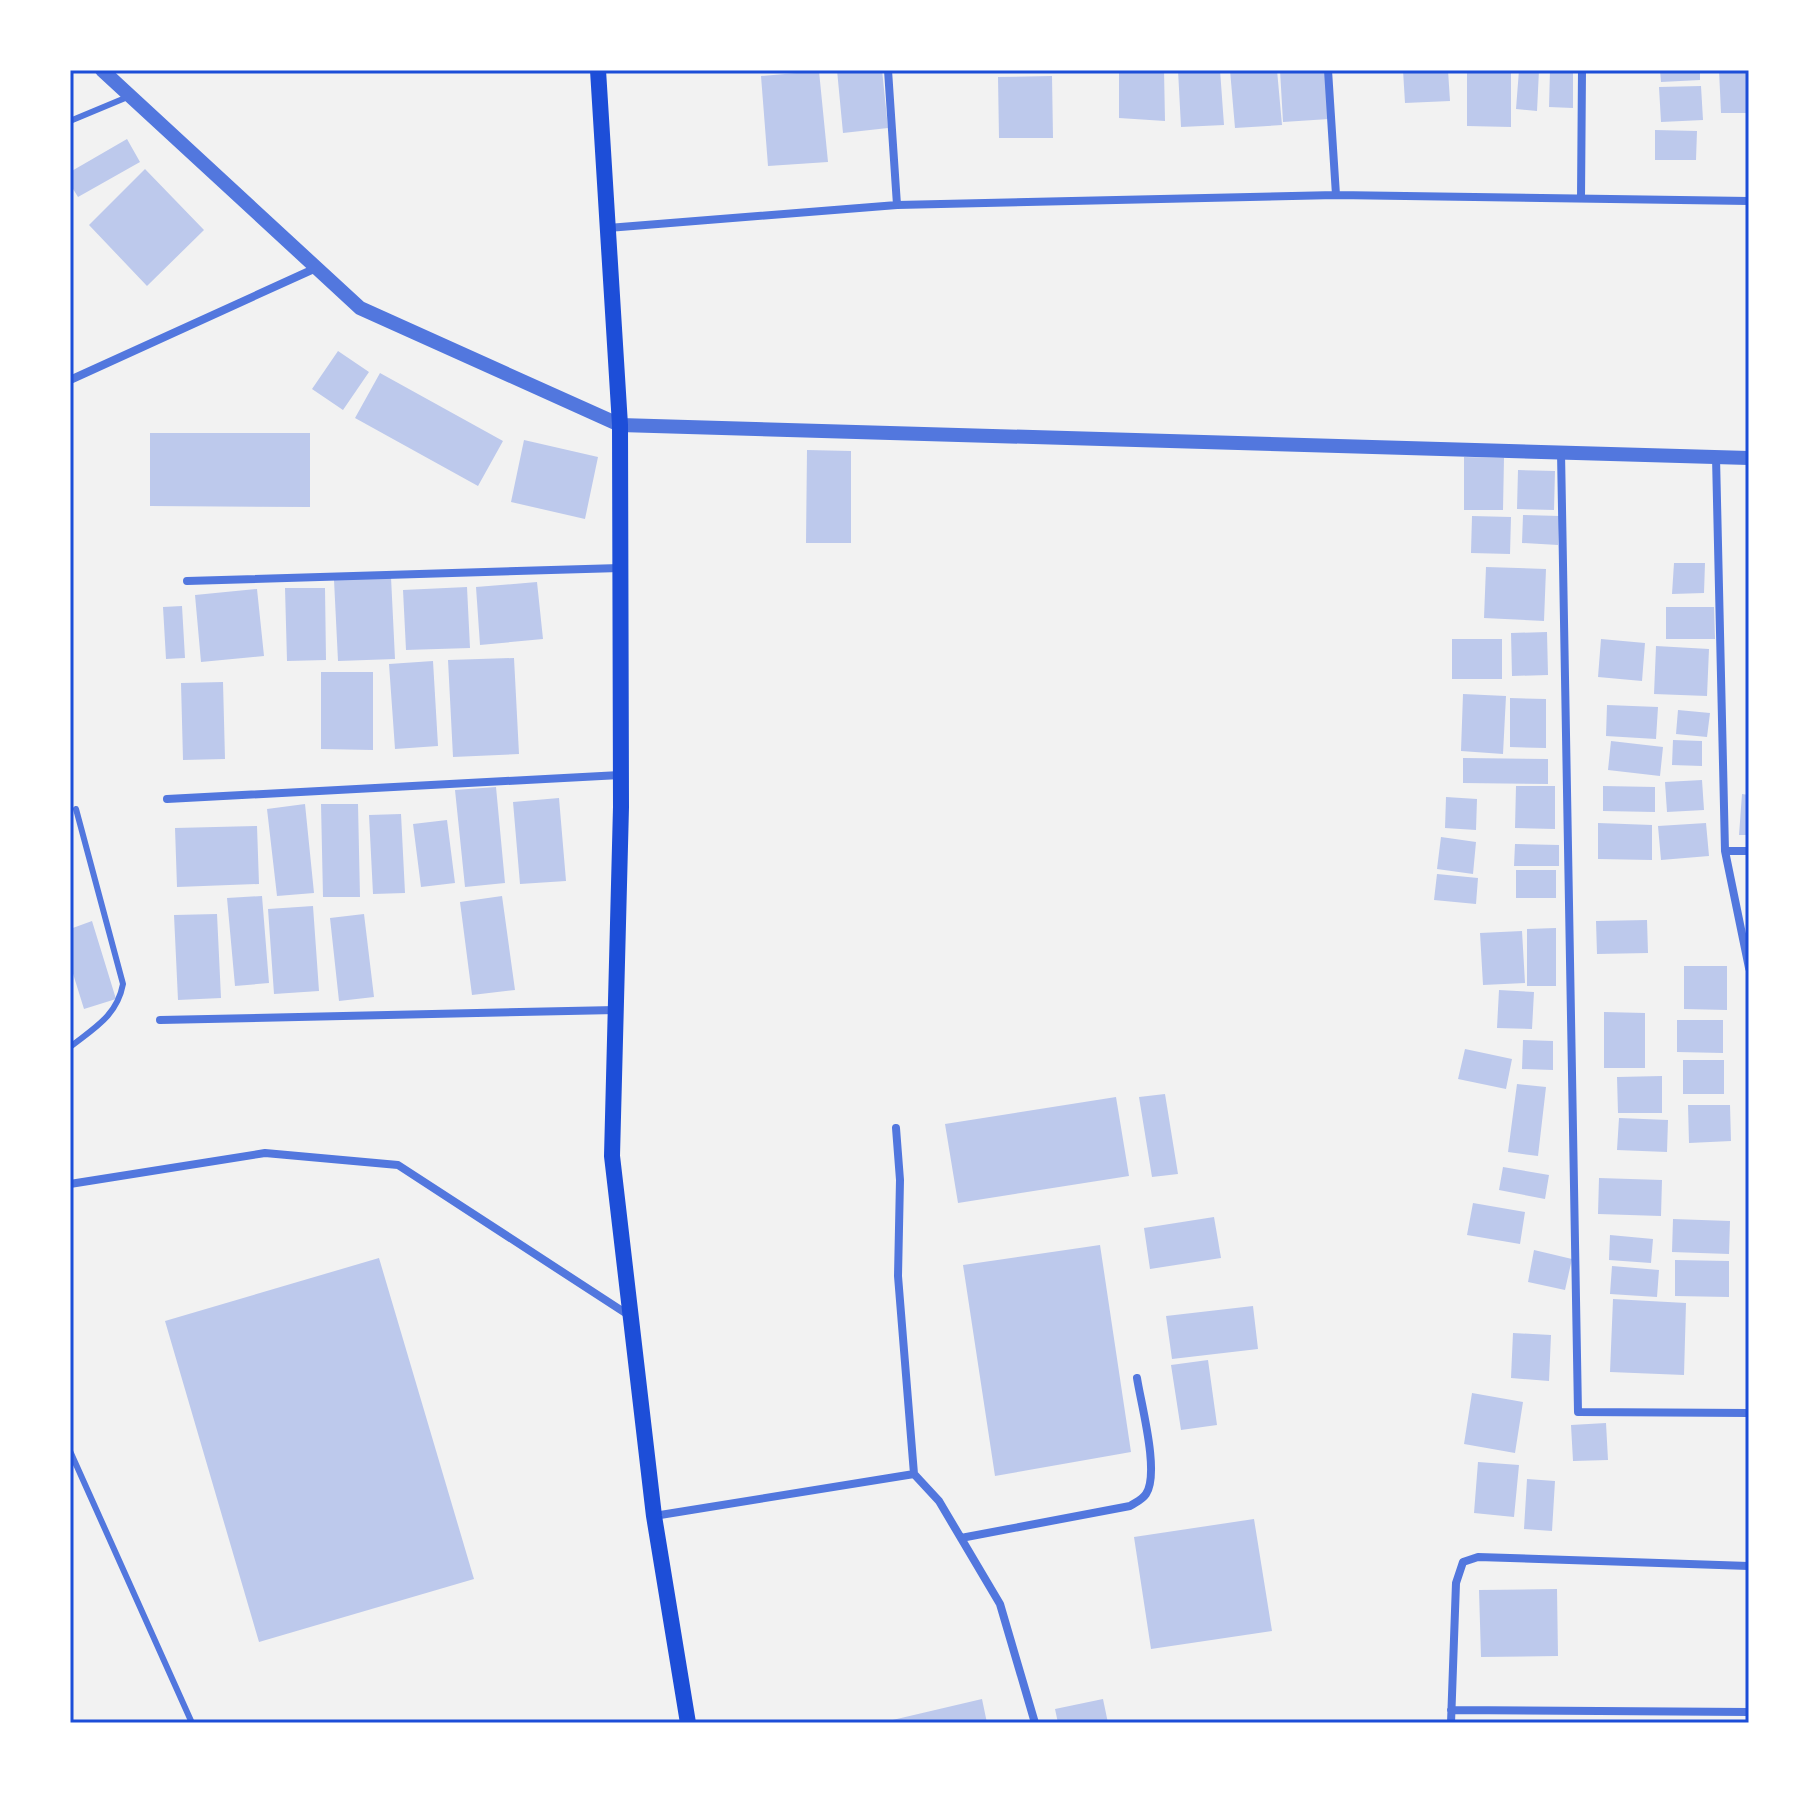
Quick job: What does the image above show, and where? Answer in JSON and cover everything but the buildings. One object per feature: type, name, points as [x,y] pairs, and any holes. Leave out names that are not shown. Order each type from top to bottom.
[{"type":"main road","points":[[598,70],[620,425],[621,775],[612,1156],[654,1516],[688,1723]]},
{"type":"street","points":[[102,70],[360,308],[620,425],[1749,458]]},
{"type":"street","points":[[888,70],[897,205]]},
{"type":"street","points":[[1328,70],[1336,195]]},
{"type":"street","points":[[1581,198],[1582,70]]},
{"type":"street","points":[[608,228],[897,205],[1336,195],[1749,201]]},
{"type":"street","points":[[70,380],[316,268]]},
{"type":"street","points":[[1561,451],[1578,1412],[1749,1413]]},
{"type":"street","points":[[1716,457],[1725,851],[1749,968]]},
{"type":"street","points":[[187,581],[621,568]]},
{"type":"street","points":[[167,799],[621,775]]},
{"type":"street","points":[[1725,851],[1749,851]]},
{"type":"street","points":[[160,1020],[616,1010]]},
{"type":"street","points":[[896,1128],[899,1152],[898,1276],[914,1474],[932,1491],[1000,1604],[1035,1723]]},
{"type":"street","points":[[70,1184],[265,1153],[398,1165],[631,1317]]},
{"type":"street","points":[[961,1538],[1130,1506],[1141,1500],[1151,1484],[1151,1468],[1137,1378]]},
{"type":"street","points":[[654,1516],[914,1474]]},
{"type":"street","points":[[1451,1723],[1456,1583],[1463,1562],[1478,1557],[1749,1566]]},
{"type":"street","points":[[1451,1710],[1749,1712]]},
{"type":"lane","points":[[70,121],[130,96]]},
{"type":"lane","points":[[70,1047],[111,1015],[120,1001],[123,984],[76,809]]},
{"type":"lane","points":[[70,1451],[192,1723]]}]
